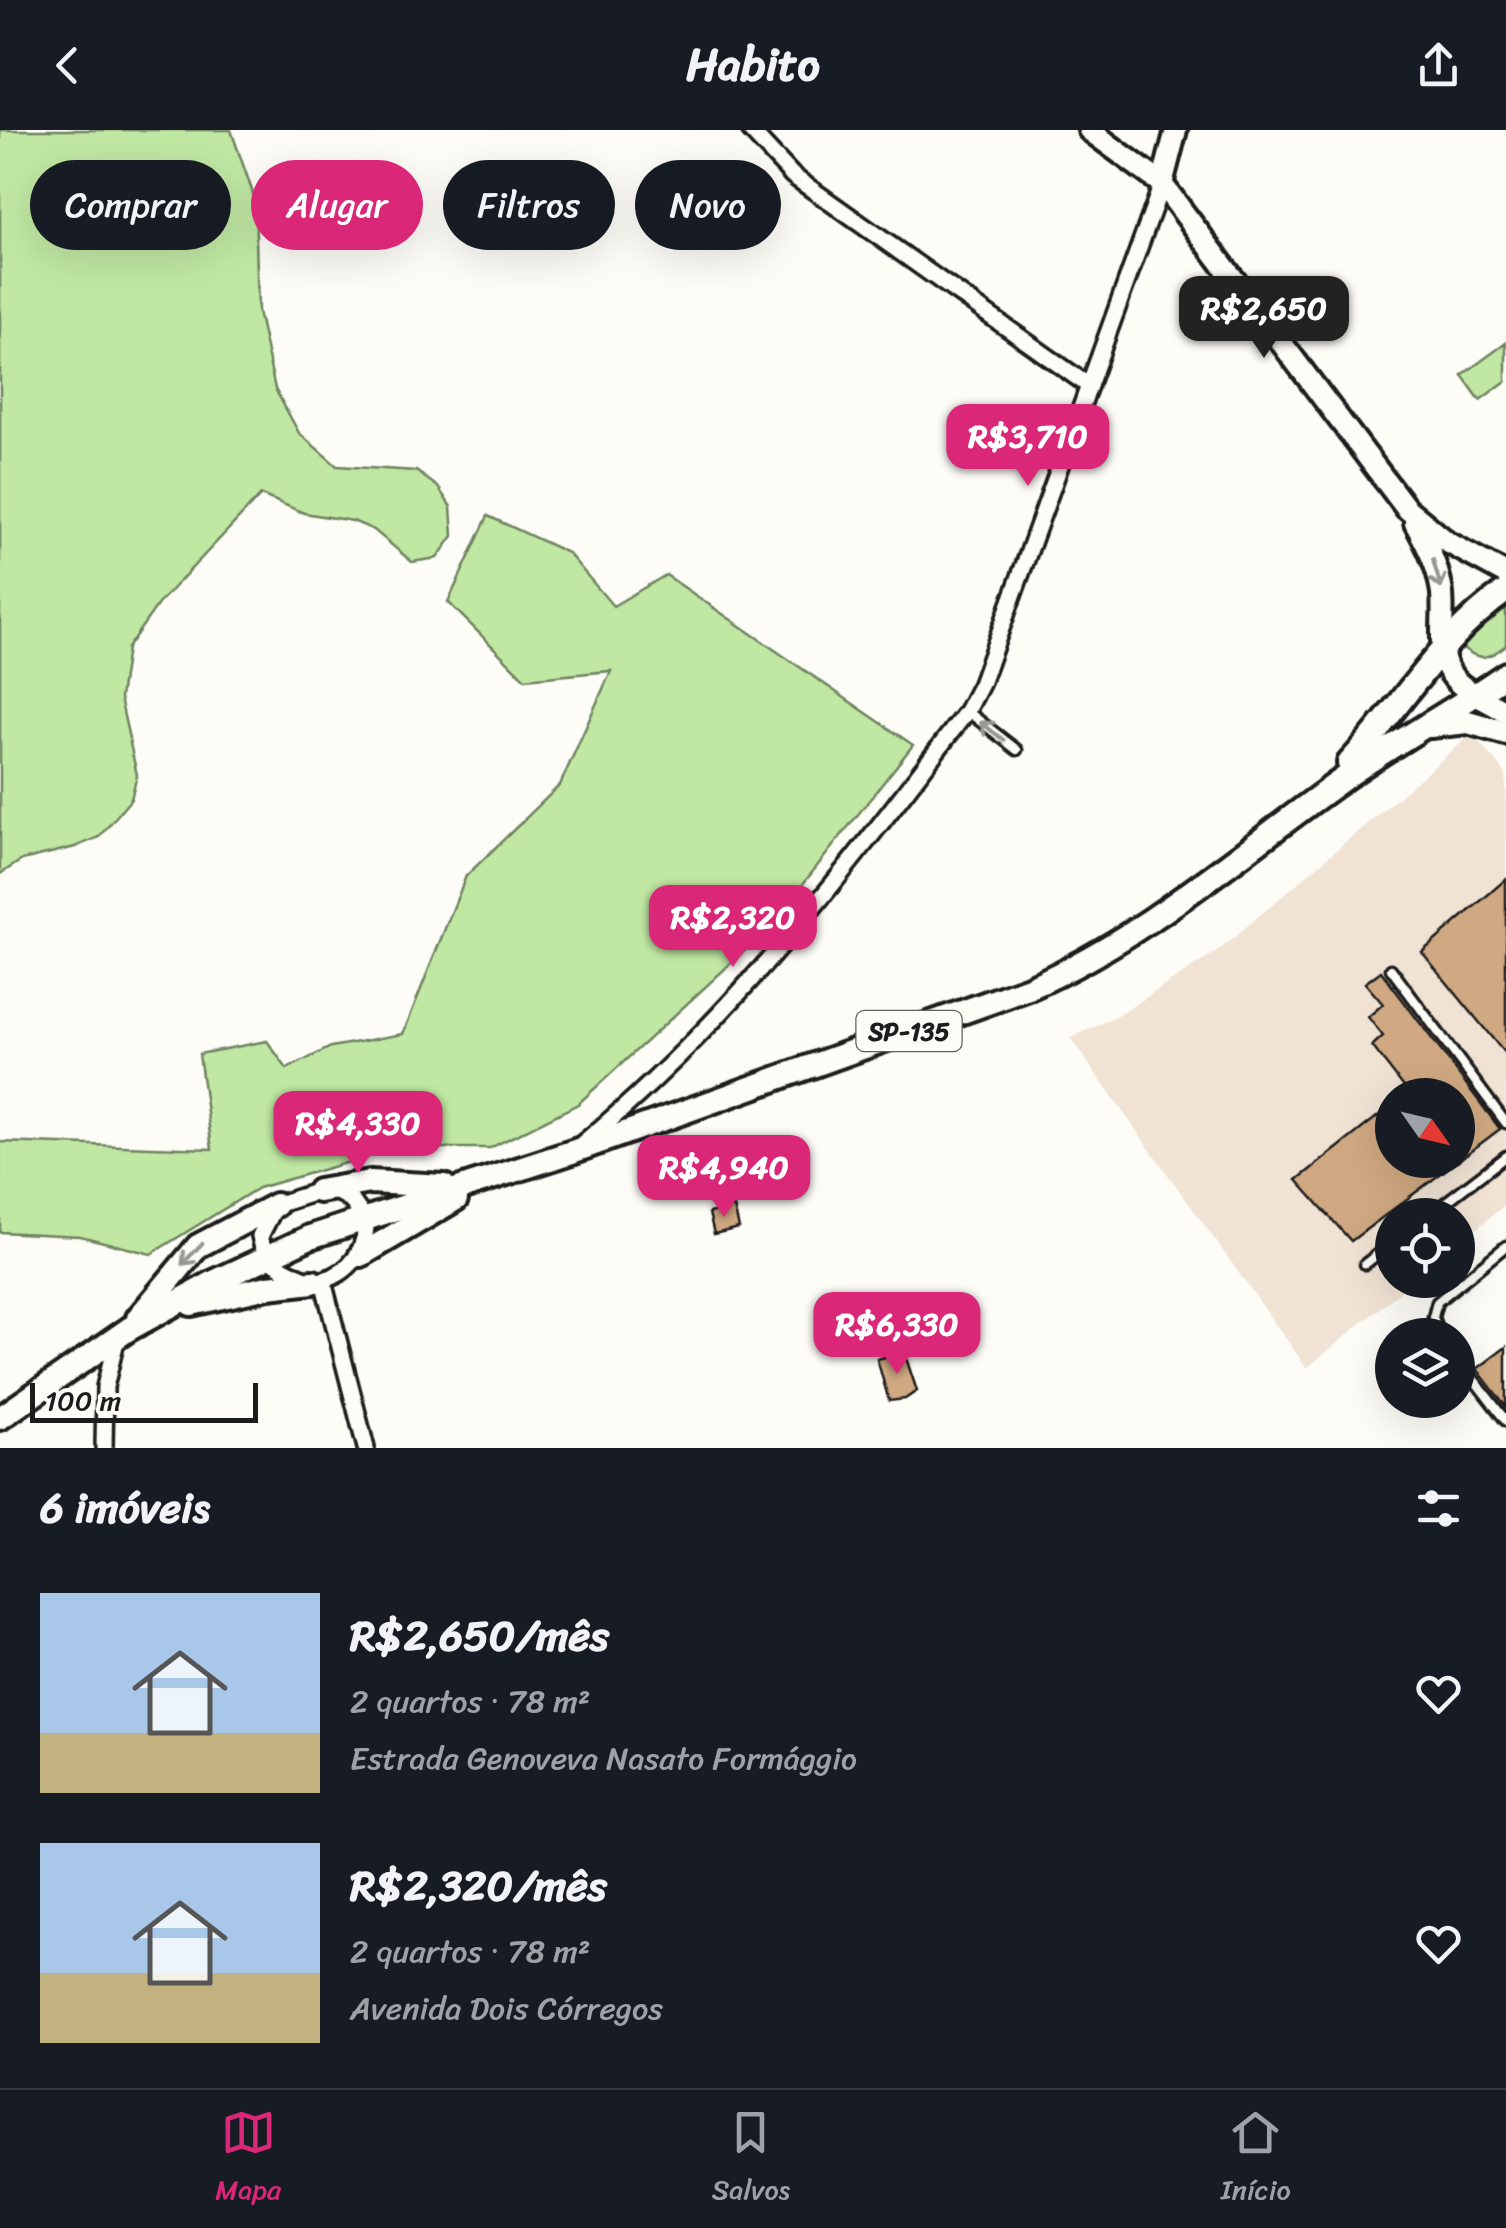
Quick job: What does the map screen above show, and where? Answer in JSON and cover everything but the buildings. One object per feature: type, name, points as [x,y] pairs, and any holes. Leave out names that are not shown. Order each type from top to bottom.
[{"type":"main road","name":"SP-135","points":[[1308,804],[1368,742],[1442,648],[1506,591]]},
{"type":"main road","name":"SP-135","points":[[0,1418],[123,1333],[268,1256],[363,1218],[572,1152],[998,1000],[1075,968],[1154,920],[1400,739],[1506,674]]},
{"type":"main road","points":[[1400,739],[1450,721],[1506,733]]},
{"type":"main road","points":[[319,1191],[370,1182],[468,1186],[463,1195],[361,1255]]},
{"type":"main road","points":[[123,1333],[198,1246],[276,1205]]},
{"type":"main road","points":[[163,1310],[268,1287],[318,1282]]},
{"type":"street","points":[[750,130],[793,176],[1089,386]]},
{"type":"street","points":[[1089,130],[1162,184],[1406,508],[1432,554],[1441,585],[1442,648],[1453,678],[1506,712]]},
{"type":"street","points":[[572,1152],[631,1103],[751,984],[968,711],[1162,184],[1176,130]]},
{"type":"street","points":[[1406,508],[1446,542],[1506,574]]},
{"type":"street","points":[[319,1191],[345,1195],[366,1228],[361,1255],[341,1274],[318,1282],[282,1268],[260,1242],[261,1230],[276,1205],[319,1191]]},
{"type":"street","points":[[318,1282],[366,1448]]},
{"type":"street","points":[[104,1448],[105,1386],[123,1333]]},
{"type":"lane","points":[[968,711],[1017,750]]},
{"type":"lane","points":[[1391,968],[1506,1122]]},
{"type":"lane","points":[[1451,1198],[1506,1156]]},
{"type":"lane","points":[[1433,1318],[1437,1302],[1506,1246]]},
{"type":"lane","points":[[1365,1264],[1375,1256]]},
{"type":"lane","points":[[1475,1381],[1506,1420]]},
{"type":"shaded area","points":[[1472,734],[1506,774],[1506,1204],[1475,1230],[1475,1198],[1375,1198],[1375,1298],[1392,1298],[1307,1368],[1070,1038],[1116,1017],[1218,951]]},
{"type":"green space","points":[[0,130],[231,130],[251,188],[251,250],[256,250],[258,311],[275,389],[299,433],[337,466],[416,471],[438,487],[451,507],[453,536],[437,558],[412,562],[374,530],[353,521],[304,513],[261,495],[158,604],[127,648],[120,698],[137,775],[131,799],[99,837],[22,860],[0,874]]},
{"type":"green space","points":[[1506,343],[1506,381],[1480,400],[1462,375]]},
{"type":"green space","points":[[488,516],[568,553],[613,606],[666,575],[913,745],[765,932],[578,1104],[490,1148],[398,1148],[258,1188],[151,1254],[80,1236],[0,1232],[0,1142],[212,1149],[199,1054],[267,1041],[287,1069],[331,1047],[403,1034],[466,876],[560,785],[611,671],[525,679],[448,602]]},
{"type":"green space","points":[[1506,604],[1506,645],[1485,657],[1463,648],[1467,638]]}]
